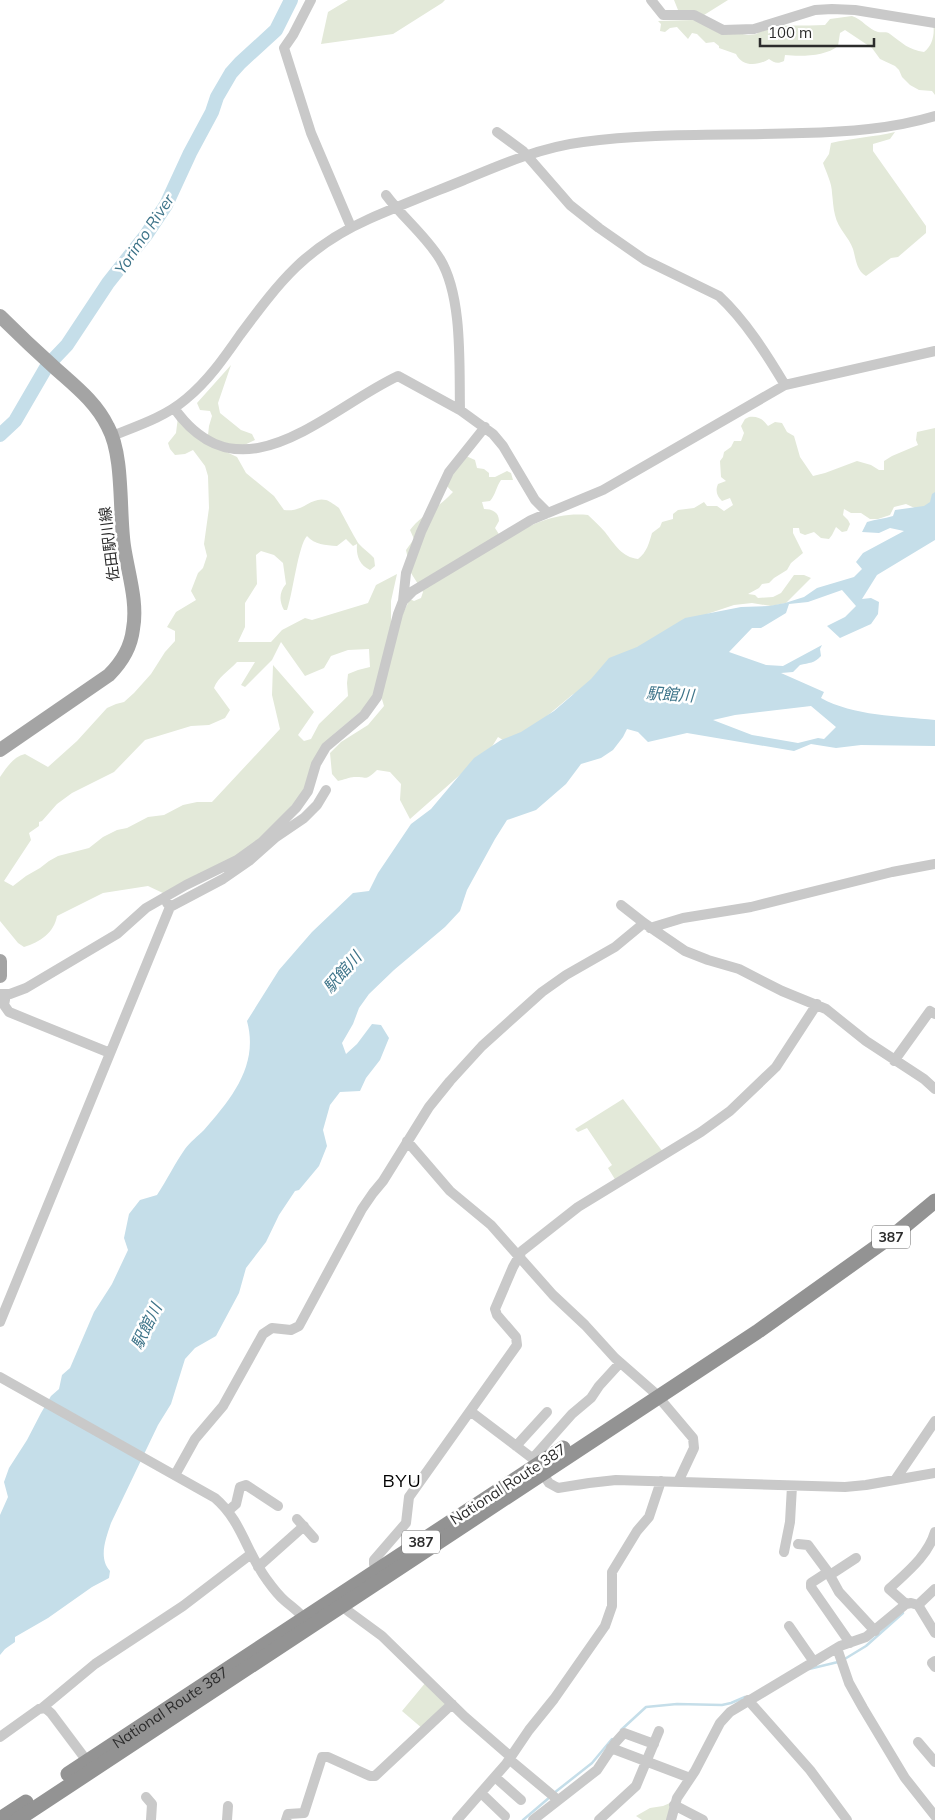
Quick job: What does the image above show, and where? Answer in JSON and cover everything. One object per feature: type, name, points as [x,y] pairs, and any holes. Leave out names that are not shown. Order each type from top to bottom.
[{"type":"highway","name":"National Route 387","points":[[17,1820],[307,1623],[377,1570],[538,1466],[757,1332],[900,1230],[935,1201]]},
{"type":"highway","name":"National Route 387","points":[[0,1819],[87,1761],[307,1623],[343,1606],[538,1466]]},
{"type":"main road","name":"佐田駅川線","points":[[0,316],[86,396],[109,428],[118,467],[124,545],[134,610],[133,631],[129,646],[119,665],[103,680],[0,750]]},
{"type":"main road","points":[[0,961],[0,976]]},
{"type":"street","points":[[311,0],[284,48],[311,133],[351,227]]},
{"type":"street","points":[[651,0],[663,15],[694,15],[723,30],[754,29],[815,10],[832,9],[855,10],[935,22]]},
{"type":"street","points":[[112,436],[160,416],[174,408],[200,386],[215,370],[258,311],[292,270],[308,254],[326,241],[351,227],[527,156],[580,142],[606,139],[850,131],[886,127],[935,116]]},
{"type":"street","points":[[497,132],[527,156],[570,205],[599,228],[645,260],[719,296],[752,334],[785,384]]},
{"type":"street","points":[[386,195],[429,243],[441,261],[448,280],[457,316],[460,410]]},
{"type":"street","points":[[403,600],[420,587],[531,520],[603,490],[785,384],[935,351]]},
{"type":"street","points":[[174,408],[185,424],[208,440],[224,448],[244,451],[275,445],[284,441],[318,424],[376,386],[398,376],[460,410],[494,434],[535,500],[548,513]]},
{"type":"street","points":[[110,1053],[9,1012],[4,1005],[3,994],[17,992],[26,988],[117,934],[141,912],[164,898],[237,860],[262,842],[296,808],[308,791],[316,764],[326,747],[374,703],[403,600],[404,584],[412,556],[440,488],[449,472],[485,427]]},
{"type":"street","points":[[0,1322],[170,907],[223,878],[249,861],[276,837],[304,818],[317,805],[326,790]]},
{"type":"street","points":[[174,1474],[195,1439],[223,1406],[264,1334],[272,1328],[291,1330],[299,1326],[362,1209],[383,1181],[429,1107],[482,1046],[552,985],[615,947],[647,925],[751,907],[892,872],[935,864]]},
{"type":"street","points":[[164,898],[170,907]]},
{"type":"street","points":[[622,905],[647,925],[693,955],[739,969],[782,991],[817,1004],[833,1013],[866,1042],[935,1089]]},
{"type":"street","points":[[377,1570],[374,1560],[406,1523],[409,1497],[518,1342],[497,1315],[495,1309],[499,1296],[518,1256],[526,1246],[578,1207],[693,1137],[730,1111],[776,1067],[817,1004]]},
{"type":"street","points":[[894,1061],[930,1011],[935,1014]]},
{"type":"street","points":[[407,1141],[450,1191],[491,1225],[553,1296],[585,1325],[620,1363],[655,1393],[693,1438],[694,1448],[678,1482]]},
{"type":"street","points":[[538,1466],[572,1414],[592,1398],[599,1386],[620,1363]]},
{"type":"street","points":[[0,1377],[208,1493],[228,1511],[238,1524],[258,1567],[280,1596],[300,1612],[307,1623]]},
{"type":"street","points":[[470,1410],[516,1446],[538,1466],[549,1483],[558,1488],[608,1481],[845,1487],[935,1472]]},
{"type":"street","points":[[516,1446],[547,1412]]},
{"type":"street","points":[[895,1480],[935,1422]]},
{"type":"street","points":[[457,1820],[510,1758],[605,1626],[612,1606],[612,1572],[637,1531],[649,1517],[661,1481]]},
{"type":"street","points":[[228,1511],[236,1504],[240,1487],[246,1485],[278,1506]]},
{"type":"street","points":[[784,1552],[790,1522],[792,1486]]},
{"type":"street","points":[[258,1567],[291,1545],[301,1523],[314,1538]]},
{"type":"street","points":[[906,1604],[889,1589],[913,1566],[930,1545],[935,1532]]},
{"type":"street","points":[[798,1544],[808,1545],[829,1573],[839,1592],[876,1630]]},
{"type":"street","points":[[0,1737],[42,1708],[95,1664],[159,1620],[183,1606],[251,1554]]},
{"type":"street","points":[[850,1643],[811,1587],[812,1583],[856,1558]]},
{"type":"street","points":[[918,1605],[935,1589]]},
{"type":"street","points":[[671,1820],[674,1805],[723,1720],[730,1712],[836,1648],[862,1639],[876,1630],[908,1603],[918,1605],[935,1634]]},
{"type":"street","points":[[343,1606],[382,1636],[452,1704],[558,1800]]},
{"type":"street","points":[[789,1626],[814,1662]]},
{"type":"street","points":[[836,1648],[849,1683],[863,1708],[905,1778],[935,1816]]},
{"type":"street","points":[[935,1660],[932,1663],[935,1667]]},
{"type":"street","points":[[748,1700],[810,1770],[847,1820]]},
{"type":"street","points":[[286,1820],[288,1814],[304,1813],[322,1757],[328,1757],[370,1776],[374,1776],[452,1704]]},
{"type":"street","points":[[42,1708],[51,1713],[87,1761]]},
{"type":"street","points":[[599,1820],[634,1790],[659,1731]]},
{"type":"street","points":[[533,1820],[597,1770],[624,1733],[654,1744]]},
{"type":"street","points":[[918,1742],[935,1762]]},
{"type":"street","points":[[612,1748],[690,1778]]},
{"type":"street","points":[[495,1777],[521,1800]]},
{"type":"street","points":[[481,1793],[505,1816]]},
{"type":"street","points":[[146,1797],[152,1804],[151,1820]]},
{"type":"street","points":[[674,1805],[703,1820]]},
{"type":"street","points":[[227,1820],[228,1806]]},
{"type":"green space","points":[[348,0],[445,0],[393,34],[321,44],[328,12]]},
{"type":"green space","points":[[674,0],[728,0],[704,15],[678,10]]},
{"type":"green space","points":[[852,16],[875,31],[889,33],[910,48],[924,52],[931,42],[934,31],[933,23],[935,22],[935,95],[932,91],[919,90],[910,85],[895,66],[880,59],[872,48],[845,30],[840,33],[838,46],[827,52],[806,56],[785,55],[784,61],[780,63],[769,59],[751,64],[742,61],[736,54],[719,48],[714,42],[706,43],[697,34],[692,33],[688,39],[677,27],[670,28],[665,32],[660,31],[661,24],[658,21],[693,20],[748,35],[757,34],[760,27],[825,25],[830,19]]},
{"type":"green space","points":[[895,132],[890,139],[873,144],[873,151],[926,226],[926,233],[898,257],[891,258],[866,276],[858,267],[853,249],[836,220],[831,185],[823,163],[829,154],[831,143]]},
{"type":"green space","points":[[231,365],[218,403],[220,413],[241,430],[252,434],[255,440],[240,447],[218,448],[237,457],[246,473],[274,496],[284,510],[296,509],[321,499],[335,505],[339,508],[359,544],[374,558],[375,566],[370,570],[359,559],[357,544],[353,546],[346,539],[337,546],[324,545],[313,541],[307,536],[298,559],[287,610],[284,610],[280,597],[286,584],[283,563],[274,555],[261,551],[256,555],[257,584],[245,603],[245,627],[238,642],[271,642],[282,630],[305,618],[312,620],[368,603],[376,585],[397,574],[391,601],[391,624],[375,692],[366,707],[334,734],[306,790],[253,848],[165,894],[148,886],[103,893],[57,916],[53,927],[45,936],[24,947],[18,943],[0,921],[0,777],[14,760],[25,754],[48,767],[77,741],[107,708],[124,702],[134,693],[151,674],[165,652],[175,641],[175,631],[167,627],[176,612],[196,600],[191,591],[207,556],[204,544],[209,508],[208,476],[205,466],[193,450],[185,454],[175,455],[168,443],[176,433],[178,417],[208,435],[212,416],[210,411],[200,410],[197,403]],"holes":[[[281,642],[305,676],[324,668],[331,656],[348,650],[369,649],[370,667],[348,674],[348,696],[319,724],[311,739],[304,741],[298,735],[314,712],[273,665],[272,695],[280,729],[212,802],[197,802],[183,805],[164,815],[148,817],[127,828],[117,830],[103,837],[89,848],[58,856],[13,886],[4,881],[31,840],[29,833],[39,826],[39,822],[57,804],[72,793],[114,772],[145,740],[191,726],[209,725],[225,718],[230,710],[214,688],[221,677],[237,662],[255,662],[241,685],[245,687],[272,660]]]},
{"type":"green space","points":[[749,417],[760,418],[768,426],[775,422],[782,423],[787,432],[794,436],[800,457],[813,476],[857,461],[871,465],[879,470],[884,470],[884,461],[918,445],[916,440],[917,432],[935,428],[935,504],[919,510],[906,504],[894,507],[890,515],[878,519],[870,519],[861,513],[851,513],[844,509],[843,515],[850,524],[847,531],[842,532],[836,527],[829,539],[821,538],[814,532],[805,535],[800,533],[799,528],[793,528],[793,533],[803,553],[791,563],[787,570],[769,583],[762,584],[759,588],[748,594],[755,595],[758,598],[773,597],[781,593],[794,575],[804,575],[811,578],[786,603],[771,606],[752,603],[734,605],[698,617],[588,688],[572,695],[541,721],[508,743],[498,737],[488,753],[470,766],[410,819],[400,800],[401,784],[390,772],[377,770],[366,778],[352,777],[338,781],[332,774],[330,753],[341,742],[368,725],[384,706],[381,696],[401,617],[410,599],[414,601],[421,598],[423,592],[411,573],[406,550],[414,539],[410,530],[420,519],[453,492],[447,486],[443,475],[448,466],[466,456],[475,460],[477,468],[484,469],[489,473],[489,477],[495,477],[507,471],[511,473],[513,480],[501,480],[490,501],[482,502],[484,509],[492,510],[498,515],[499,521],[495,528],[502,539],[533,524],[554,518],[588,515],[619,550],[632,558],[638,559],[646,550],[652,533],[660,527],[662,522],[673,519],[673,514],[678,510],[694,508],[704,502],[707,506],[717,506],[724,511],[733,505],[730,498],[722,501],[717,493],[718,484],[726,481],[721,477],[720,461],[724,452],[731,447],[734,441],[741,441],[744,433],[741,426],[745,419]]},
{"type":"green space","points":[[623,1099],[663,1152],[616,1181],[608,1168],[612,1165],[587,1128],[578,1132],[575,1129]]},
{"type":"green space","points":[[426,1682],[446,1704],[423,1729],[402,1711]]},
{"type":"green space","points":[[670,1803],[671,1809],[668,1820],[642,1820],[636,1816],[650,1808]]},
{"type":"water","name":"駅館川","points":[[935,492],[935,540],[877,575],[862,599],[871,598],[879,602],[878,614],[871,624],[840,638],[827,626],[845,617],[856,606],[842,590],[808,602],[789,604],[786,613],[761,628],[752,628],[729,652],[766,665],[783,666],[822,645],[820,649],[821,656],[816,660],[800,665],[793,672],[781,673],[824,692],[821,698],[847,708],[876,714],[935,720],[935,746],[861,745],[836,748],[811,744],[794,751],[687,733],[648,742],[638,732],[627,729],[613,750],[601,758],[581,764],[566,784],[536,810],[507,820],[467,890],[460,911],[445,927],[369,994],[359,1008],[353,1024],[342,1043],[346,1054],[357,1044],[372,1024],[381,1025],[389,1038],[380,1060],[366,1078],[360,1091],[340,1092],[330,1105],[323,1130],[327,1146],[319,1166],[299,1190],[295,1191],[279,1215],[266,1242],[246,1268],[239,1293],[216,1336],[195,1348],[185,1359],[171,1404],[158,1425],[111,1523],[104,1548],[104,1560],[110,1571],[109,1578],[15,1637],[15,1642],[0,1655],[0,1515],[8,1497],[4,1482],[9,1468],[51,1396],[59,1389],[62,1375],[70,1368],[94,1312],[112,1284],[128,1250],[124,1238],[129,1214],[140,1200],[157,1195],[185,1149],[204,1130],[233,1093],[246,1066],[249,1052],[250,1037],[247,1021],[279,970],[312,932],[353,893],[369,891],[378,873],[411,824],[431,809],[474,758],[501,740],[521,732],[554,711],[591,679],[609,658],[637,647],[685,618],[741,607],[769,606],[785,603],[804,597],[817,588],[854,577],[862,569],[856,562],[863,553],[904,531],[890,528],[879,533],[862,532],[867,522],[893,516],[895,510],[924,506],[930,502],[932,494]],"holes":[[[811,706],[836,727],[824,739],[818,738],[798,743],[752,735],[713,720],[735,715]]]},
{"type":"waterway","name":"Yorimo River","points":[[0,435],[15,421],[47,366],[67,345],[108,283],[146,235],[166,205],[190,153],[212,112],[217,97],[231,73],[276,30],[291,0]]},
{"type":"waterway","points":[[843,1660],[866,1646],[903,1613]]},
{"type":"waterway","points":[[809,1669],[838,1662]]},
{"type":"waterway","points":[[621,1730],[646,1707],[677,1704],[722,1705],[745,1697]]},
{"type":"waterway","points":[[554,1793],[592,1763],[612,1739]]},
{"type":"waterway","points":[[523,1820],[550,1797]]},
{"type":"district","name":"BYU","points":[[402,1480]]}]
